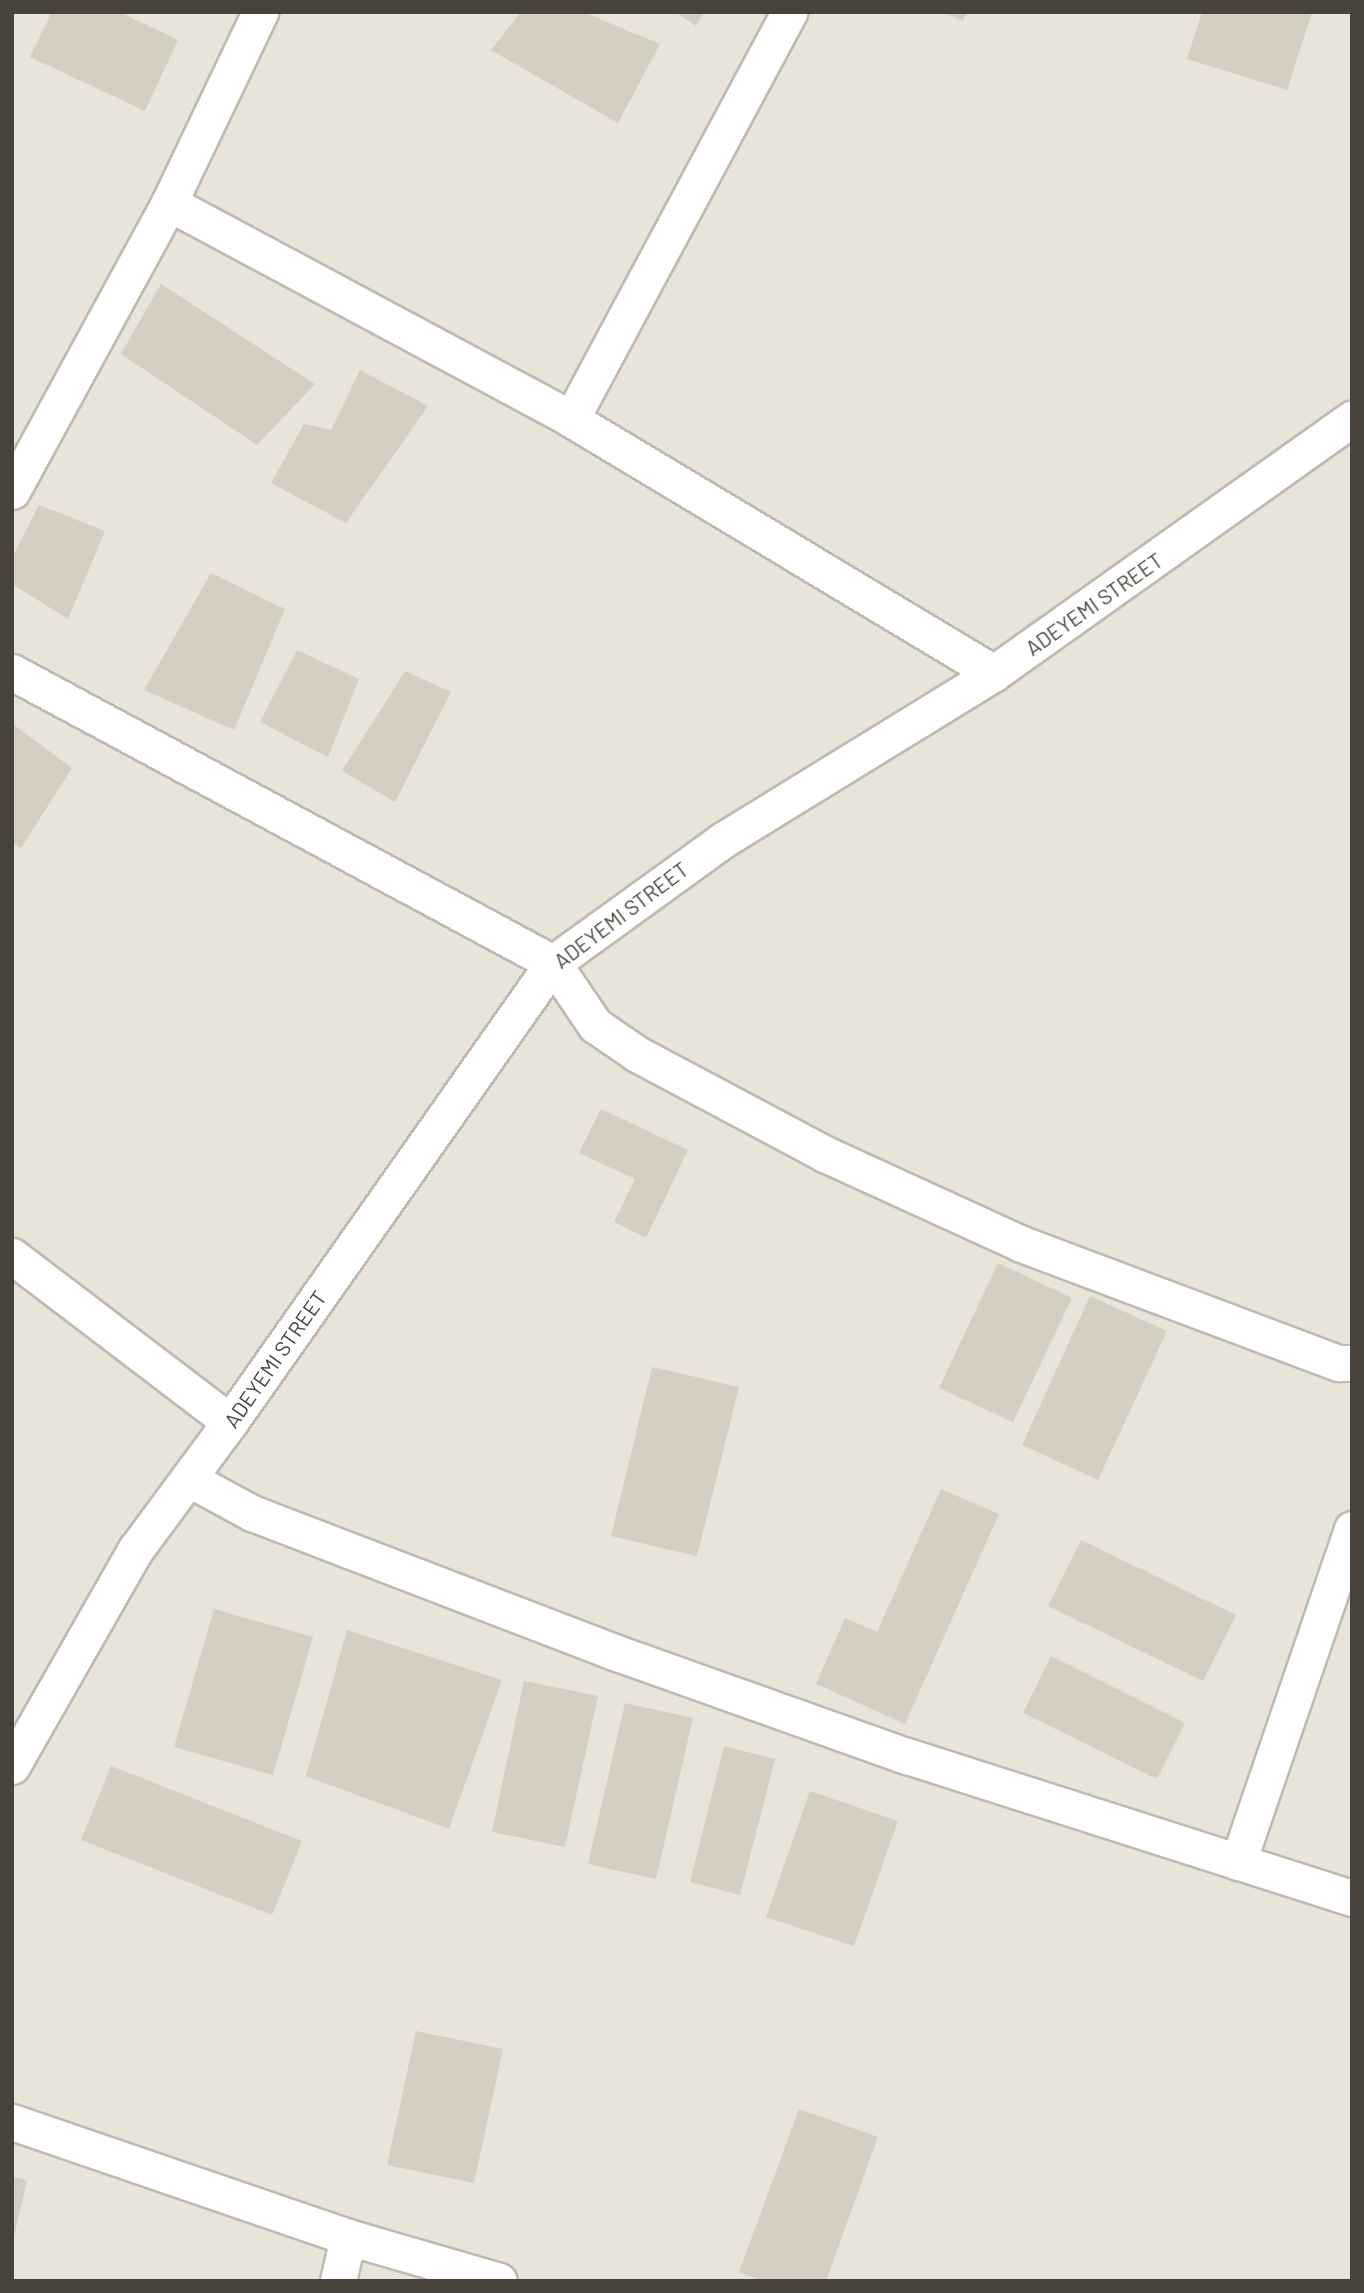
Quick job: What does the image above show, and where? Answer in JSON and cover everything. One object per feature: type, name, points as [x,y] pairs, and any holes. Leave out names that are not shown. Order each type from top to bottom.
[{"type":"street","points":[[12,491],[169,203],[260,12]]},
{"type":"street","points":[[571,419],[789,12]]},
{"type":"street","points":[[169,203],[571,419],[994,673]]},
{"type":"street","name":"ADEYEMI STREET","points":[[12,1766],[136,1549],[230,1422],[553,963],[723,840],[994,673],[1352,419]]},
{"type":"street","points":[[12,671],[553,963],[595,1025],[637,1054],[825,1154],[1019,1243],[1339,1363],[1352,1363]]},
{"type":"street","points":[[12,1255],[230,1422]]},
{"type":"street","points":[[189,1479],[251,1513],[617,1653],[907,1756],[1352,1898]]},
{"type":"street","points":[[1238,1862],[1352,1530]]},
{"type":"street","points":[[12,2122],[348,2237],[499,2281]]},
{"type":"street","points":[[338,2281],[348,2237]]},
{"type":"shaded area","points":[[12,12],[1352,12],[1352,2281],[12,2281]]},
{"type":"building","points":[[52,12],[119,12],[178,40],[145,111],[30,57]]},
{"type":"building","points":[[521,12],[583,12],[660,44],[618,123],[491,50]]},
{"type":"building","points":[[675,12],[704,12],[696,26]]},
{"type":"building","points":[[943,12],[967,12],[963,21]]},
{"type":"building","points":[[1202,12],[1312,12],[1287,90],[1187,59]]},
{"type":"building","points":[[161,284],[315,384],[257,445],[121,354]]},
{"type":"building","points":[[360,370],[428,406],[346,523],[271,483],[304,424],[331,430]]},
{"type":"building","points":[[39,505],[105,531],[68,619],[12,584],[12,558]]},
{"type":"building","points":[[211,573],[285,609],[234,730],[144,690]]},
{"type":"building","points":[[297,650],[359,679],[328,757],[260,722]]},
{"type":"building","points":[[405,671],[451,692],[395,802],[342,771]]},
{"type":"building","points":[[14,725],[72,768],[21,848],[12,843]]},
{"type":"building","points":[[601,1109],[688,1150],[646,1238],[614,1222],[635,1179],[579,1153]]},
{"type":"building","points":[[998,1263],[1072,1298],[1013,1422],[939,1388]]},
{"type":"building","points":[[1090,1296],[1167,1331],[1098,1480],[1022,1445]]},
{"type":"building","points":[[652,1367],[739,1387],[697,1556],[611,1536]]},
{"type":"building","points":[[941,1489],[999,1514],[905,1724],[816,1684],[845,1618],[877,1632]]},
{"type":"building","points":[[1081,1540],[1236,1615],[1203,1681],[1048,1606]]},
{"type":"building","points":[[214,1609],[313,1637],[273,1775],[174,1747]]},
{"type":"building","points":[[347,1630],[502,1680],[449,1829],[306,1776]]},
{"type":"building","points":[[1051,1656],[1185,1723],[1157,1779],[1023,1713]]},
{"type":"building","points":[[524,1681],[598,1696],[565,1847],[492,1832]]},
{"type":"building","points":[[625,1703],[693,1718],[656,1879],[588,1864]]},
{"type":"building","points":[[724,1746],[775,1759],[740,1895],[690,1882]]},
{"type":"building","points":[[111,1766],[302,1841],[272,1915],[81,1840]]},
{"type":"building","points":[[810,1791],[898,1821],[854,1946],[766,1917]]},
{"type":"building","points":[[416,2031],[503,2049],[474,2183],[387,2165]]},
{"type":"building","points":[[799,2109],[878,2137],[826,2281],[763,2281],[739,2272]]},
{"type":"building","points":[[12,2177],[27,2180],[13,2241],[12,2241]]}]
